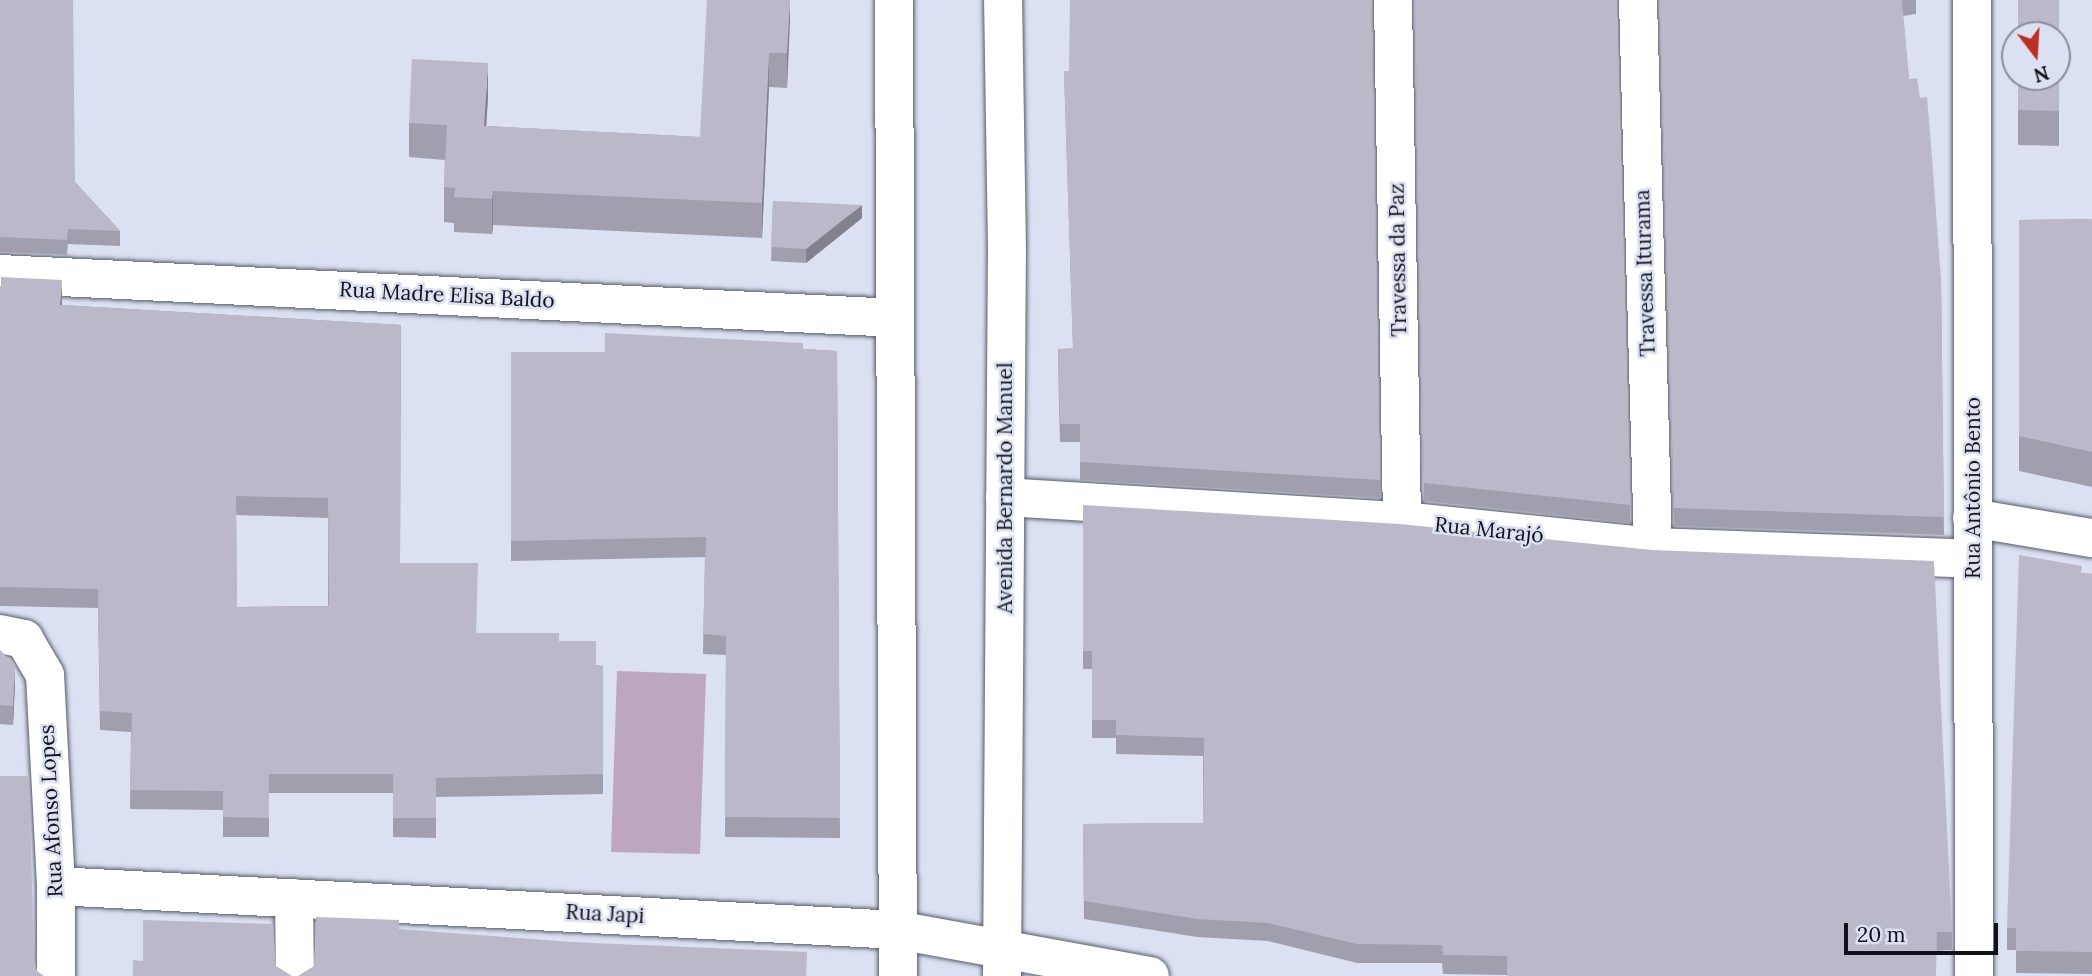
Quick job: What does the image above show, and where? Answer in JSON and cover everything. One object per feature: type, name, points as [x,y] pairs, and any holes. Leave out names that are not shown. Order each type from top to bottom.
[{"type":"street","points":[[894,0],[898,976]]},
{"type":"street","name":"Avenida Bernardo Manuel","points":[[1001,963],[1005,497],[1003,0]]},
{"type":"street","name":"Travessa da Paz","points":[[1393,0],[1402,521]]},
{"type":"street","name":"Travessa Iturama","points":[[1638,0],[1653,547]]},
{"type":"street","name":"Rua Antônio Bento","points":[[1972,0],[1974,976]]},
{"type":"street","name":"Rua Madre Elisa Baldo","points":[[0,274],[895,318]]},
{"type":"street","name":"Rua Marajó","points":[[1005,497],[1402,521],[1653,547],[1973,559]]},
{"type":"street","points":[[1972,518],[2092,538]]},
{"type":"street","name":"Rua Afonso Lopes","points":[[17,641],[45,675],[56,886],[56,976]]},
{"type":"street","name":"Rua Japi","points":[[56,886],[897,930],[1001,963],[1150,976]]},
{"type":"street","points":[[294,898],[295,976]]},
{"type":"shaded area","points":[[617,671],[706,674],[700,854],[611,852]]},
{"type":"building","points":[[0,0],[73,0],[75,182],[120,231],[68,229],[67,240],[0,237]]},
{"type":"building","points":[[707,0],[790,0],[787,53],[769,53],[762,203],[493,191],[492,199],[454,197],[455,188],[444,187],[447,125],[409,123],[412,59],[488,63],[484,126],[700,137]]},
{"type":"building","points":[[1070,0],[1371,0],[1380,480],[1080,462],[1080,424],[1060,424],[1058,349],[1073,348],[1064,71],[1069,71]]},
{"type":"building","points":[[1415,0],[1617,0],[1630,505],[1424,483]]},
{"type":"building","points":[[1660,0],[1902,0],[1909,79],[1917,78],[1920,98],[1927,97],[1932,158],[1941,280],[1944,517],[1674,508]]},
{"type":"building","points":[[2018,0],[2059,0],[2059,21],[2018,21]]},
{"type":"building","points":[[2018,91],[2059,91],[2059,111],[2018,110]]},
{"type":"building","points":[[773,201],[862,205],[806,249],[771,247]]},
{"type":"building","points":[[2092,219],[2092,452],[2019,436],[2019,220]]},
{"type":"building","points":[[1,277],[62,280],[60,305],[401,325],[400,563],[478,563],[476,633],[559,633],[559,641],[596,641],[596,665],[603,666],[603,774],[436,778],[436,818],[393,818],[393,774],[269,774],[269,818],[223,817],[223,791],[130,790],[132,713],[100,711],[98,589],[0,587]],"holes":[[[236,496],[328,498],[329,606],[237,607]]]},
{"type":"building","points":[[605,333],[803,343],[803,349],[837,351],[840,818],[725,817],[726,636],[703,634],[706,537],[511,541],[511,352],[605,352]]},
{"type":"building","points":[[1083,505],[1400,524],[1652,550],[1934,561],[1952,932],[1937,932],[1936,976],[1507,976],[1507,956],[1443,955],[1442,945],[1357,944],[1268,923],[1197,919],[1084,901],[1083,824],[1203,823],[1204,738],[1116,735],[1116,720],[1092,720],[1092,651],[1083,651]]},
{"type":"building","points":[[2019,555],[2082,566],[2081,573],[2092,574],[2092,952],[2016,951],[2016,928],[2007,928]]},
{"type":"building","points":[[0,650],[15,665],[13,706],[0,705]]},
{"type":"building","points":[[0,776],[29,776],[34,959],[37,971],[44,976],[0,976]]},
{"type":"building","points":[[316,917],[399,920],[399,929],[571,942],[807,952],[806,976],[298,976],[314,966]]},
{"type":"building","points":[[143,920],[273,924],[276,966],[292,976],[133,976],[133,960],[143,961]]}]
